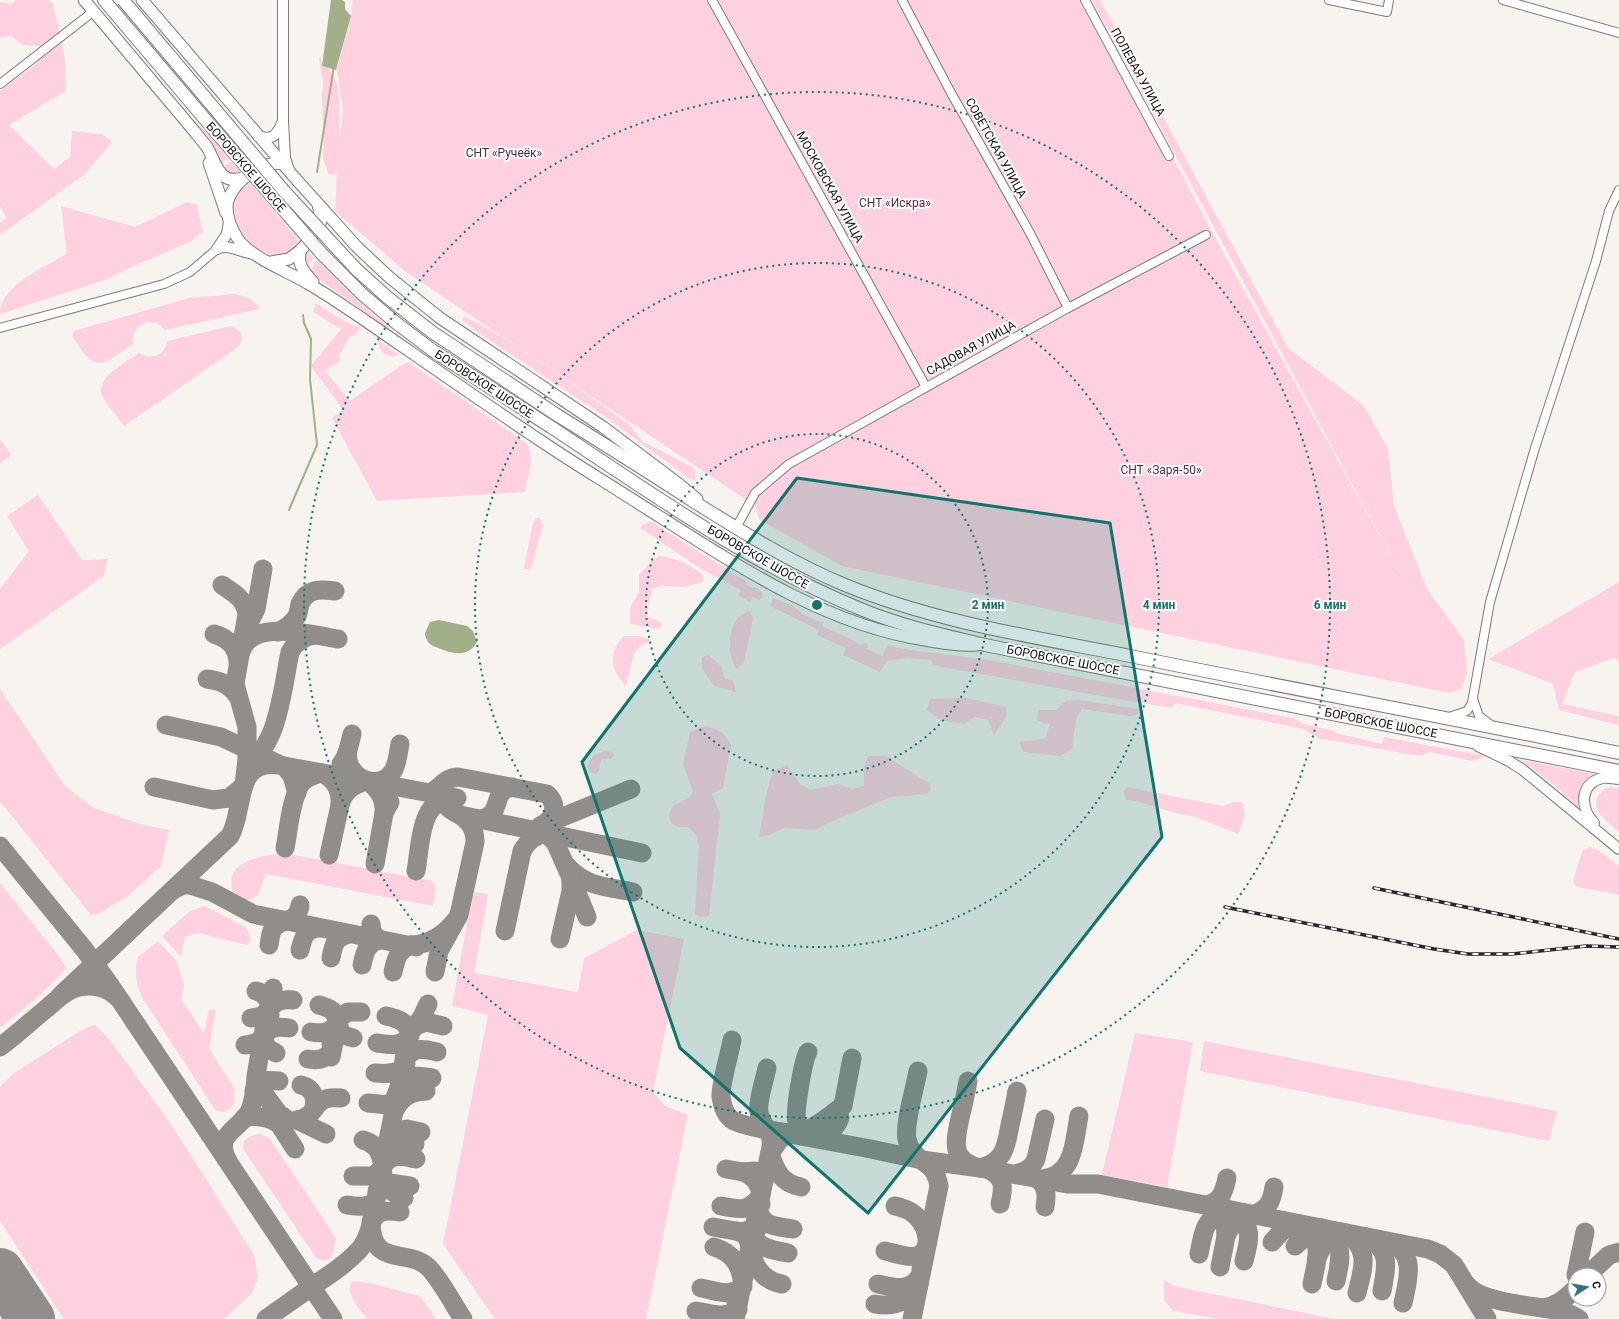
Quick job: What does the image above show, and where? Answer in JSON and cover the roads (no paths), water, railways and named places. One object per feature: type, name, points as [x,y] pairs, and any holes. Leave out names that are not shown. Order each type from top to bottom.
[{"type":"main road","points":[[84,0],[200,139],[207,148],[218,170],[225,177],[234,180],[250,175]]},
{"type":"main road","name":"БОРОВСКОЕ ШОССЕ","points":[[104,0],[270,196],[322,254],[352,285],[390,318],[432,350],[738,548],[806,585],[874,614],[925,630],[986,645],[1460,738],[1619,771]]},
{"type":"main road","name":"БОРОВСКОЕ ШОССЕ","points":[[123,0],[284,191],[356,269],[387,298],[432,332],[557,415],[707,510],[777,552],[834,581],[888,601],[939,616],[1039,639],[1494,727],[1619,753]]},
{"type":"main road","points":[[142,0],[295,178],[358,247],[389,277],[425,307],[492,354],[616,436],[680,485],[707,510]]},
{"type":"main road","points":[[200,139],[222,204],[238,239],[244,246],[254,254],[320,290],[546,445],[734,563],[772,585],[817,606],[885,632],[954,645],[986,645]]},
{"type":"main road","points":[[229,220],[227,208],[229,196],[234,188],[261,167],[275,163],[283,164]]},
{"type":"main road","points":[[271,262],[289,259],[301,249],[320,225],[321,219],[318,203]]},
{"type":"main road","points":[[301,249],[299,259],[301,269],[320,290]]},
{"type":"street","points":[[283,0],[282,121],[286,162],[295,178]]},
{"type":"street","name":"МОСКОВСКАЯ УЛИЦА","points":[[712,0],[926,387]]},
{"type":"street","name":"СОВЕТСКАЯ УЛИЦА","points":[[902,0],[950,91],[1030,233],[1068,308]]},
{"type":"street","name":"ПОЛЕВАЯ УЛИЦА","points":[[1085,0],[1170,156]]},
{"type":"street","points":[[1328,0],[1387,12],[1389,0]]},
{"type":"street","points":[[1503,0],[1619,33]]},
{"type":"street","points":[[0,84],[94,11]]},
{"type":"street","points":[[258,136],[265,138],[274,136],[282,121]]},
{"type":"street","points":[[261,167],[275,155],[282,121]]},
{"type":"street","points":[[1446,718],[1467,711],[1473,699],[1490,602],[1540,433],[1596,260],[1609,211],[1619,190]]},
{"type":"street","points":[[0,328],[164,284],[190,272],[217,249],[227,234],[229,220]]},
{"type":"street","name":"САДОВАЯ УЛИЦА","points":[[736,528],[755,493],[788,464],[1068,308],[1206,235]]},
{"type":"street","points":[[217,249],[227,247],[240,252],[254,254]]},
{"type":"street","points":[[1473,699],[1480,716],[1494,727]]},
{"type":"street","points":[[1460,738],[1503,758],[1523,770],[1615,846]]},
{"type":"street","points":[[1615,846],[1587,815],[1584,798],[1590,787],[1597,780],[1604,778],[1619,779]]},
{"type":"waterway","points":[[317,172],[334,66]]},
{"type":"waterway","points":[[289,510],[317,445],[310,379],[311,339],[304,323],[303,315]]},
{"type":"railway","points":[[1374,888],[1619,939]]},
{"type":"railway","points":[[1225,907],[1434,949],[1468,954],[1512,954],[1586,946],[1619,947]]},
{"type":"park label","name":"СНТ «Ручеёк»","points":[[504,153]]},
{"type":"park label","name":"СНТ «Искра»","points":[[895,203]]},
{"type":"park label","name":"СНТ «Заря-50»","points":[[1161,470]]}]
